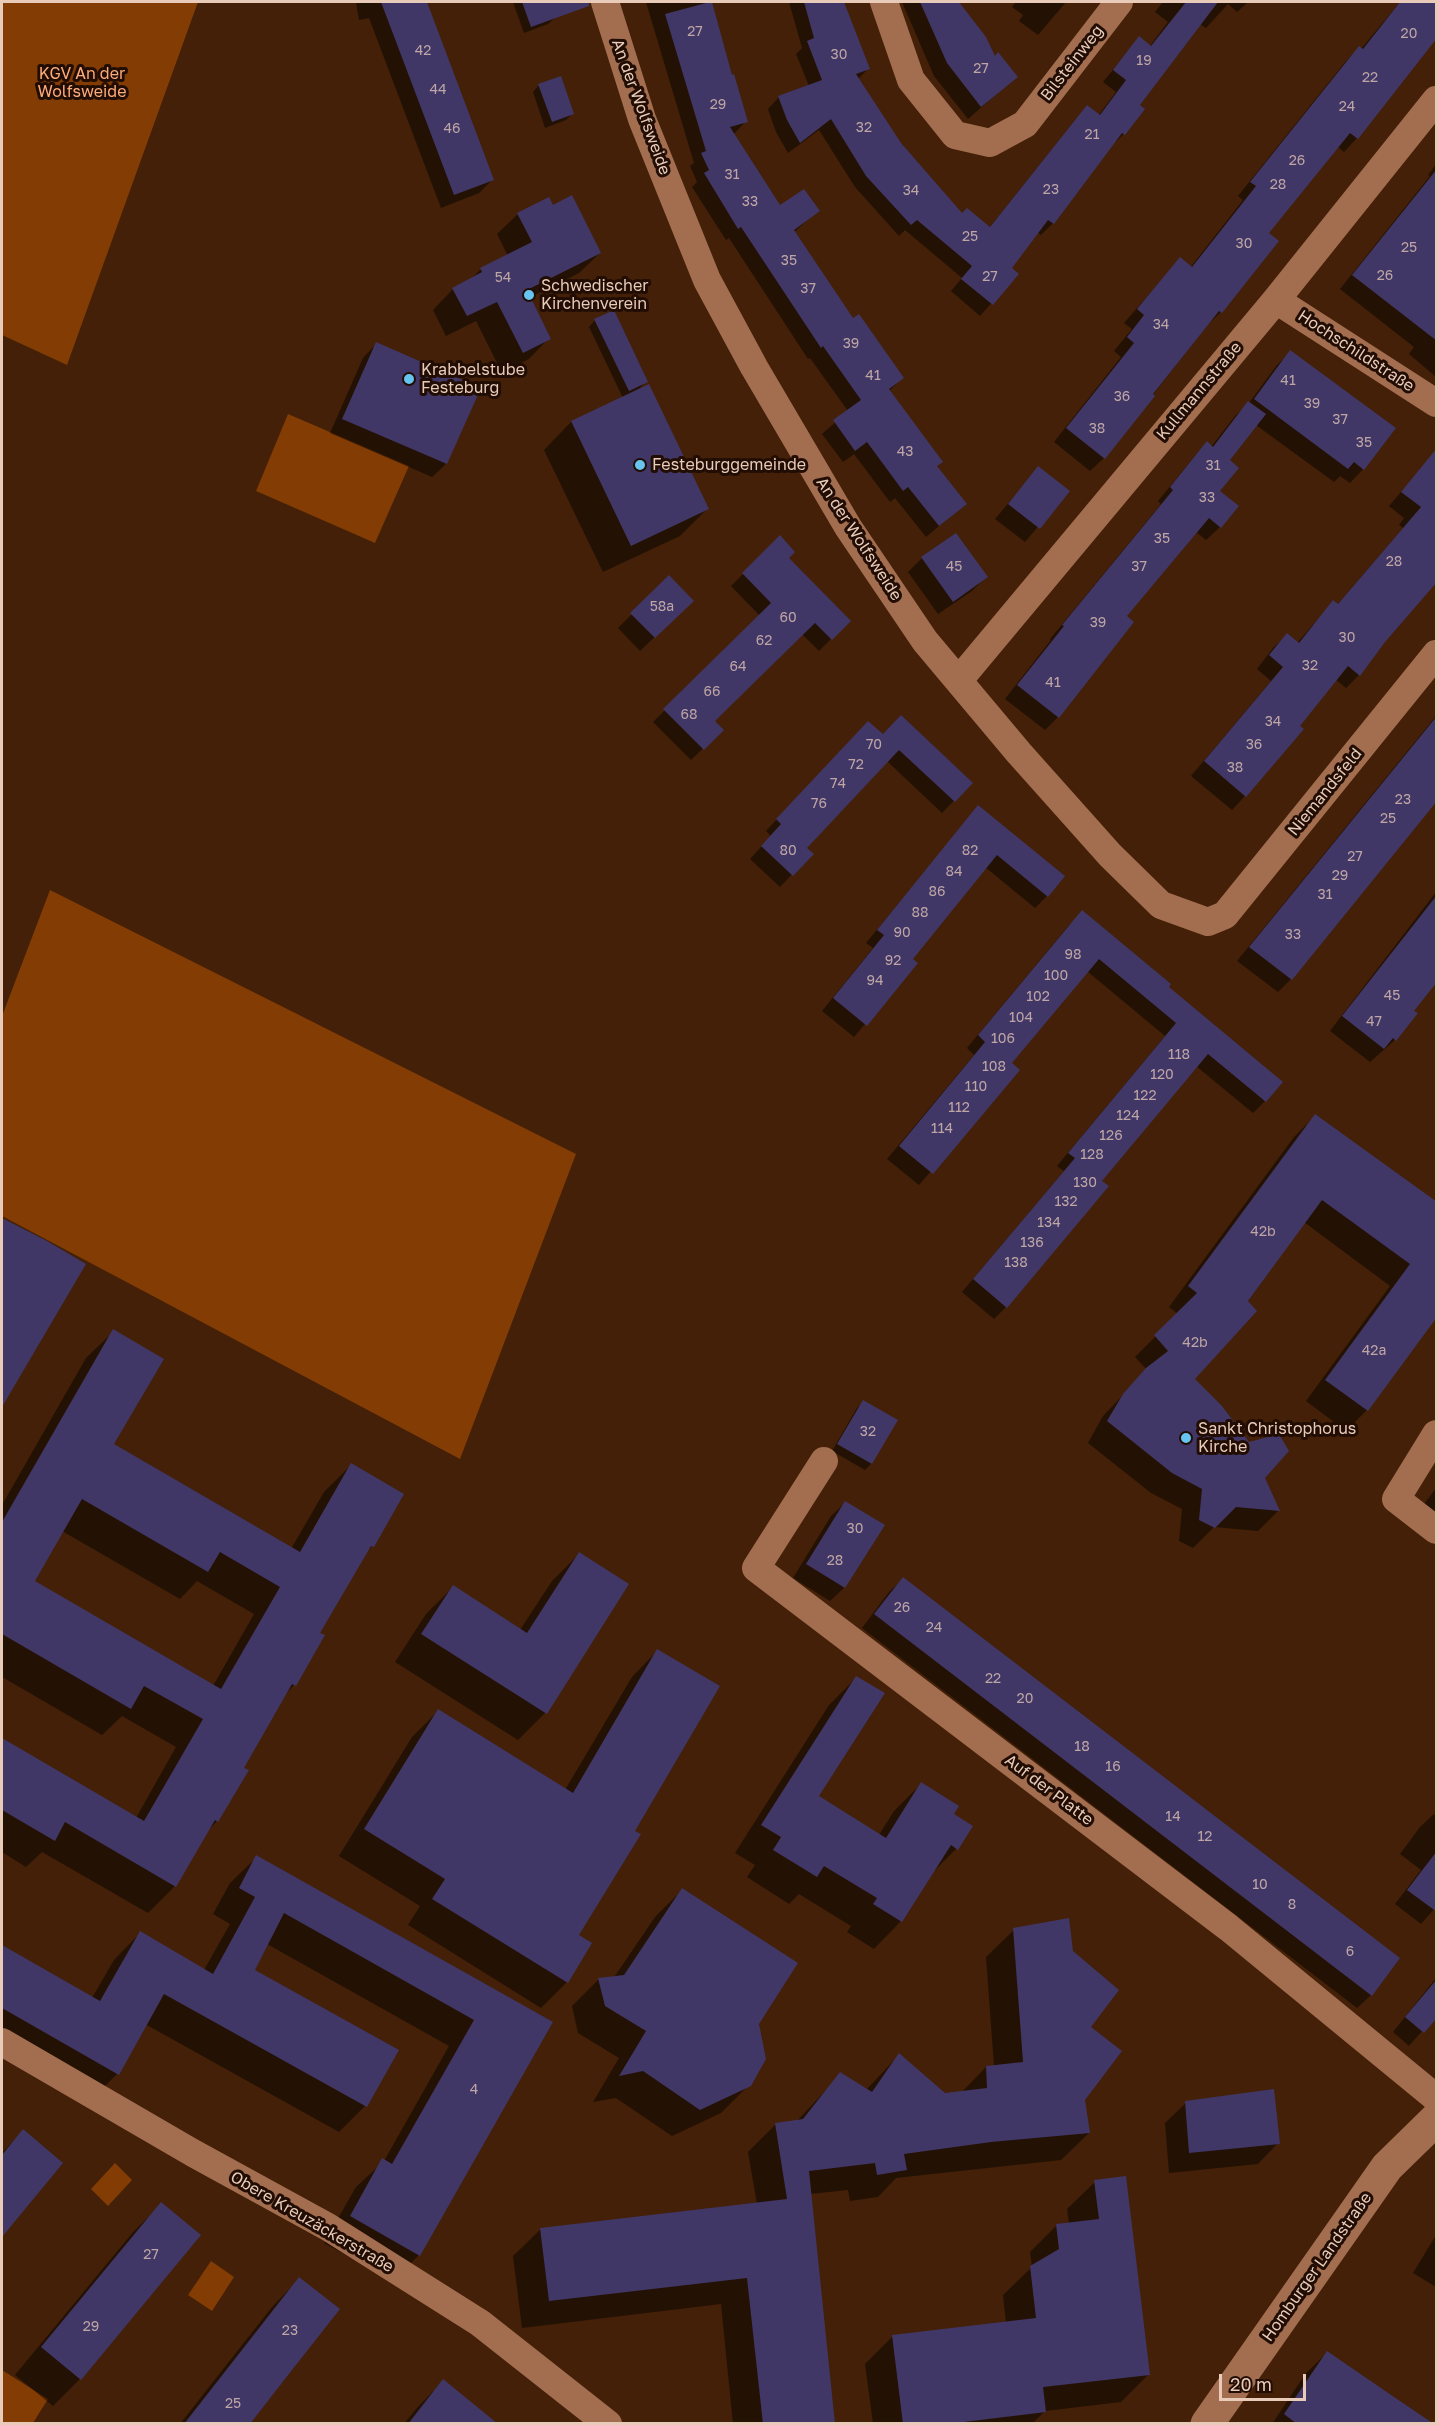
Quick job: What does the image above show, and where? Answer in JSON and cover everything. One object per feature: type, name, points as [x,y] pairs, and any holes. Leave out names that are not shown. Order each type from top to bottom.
[{"type":"street","name":"An der Wolfsweide","points":[[605,2],[642,119],[707,280],[754,367],[848,527],[925,641],[1019,753],[1095,838],[1161,905],[1208,922]]},
{"type":"street","name":"Bilsteinweg","points":[[884,2],[911,80],[955,135],[990,143],[1025,124],[1119,2]]},
{"type":"street","name":"Kullmannstraße","points":[[959,680],[1276,300],[1437,100]]},
{"type":"street","name":"Hochschildstraße","points":[[1276,300],[1437,403]]},
{"type":"street","name":"Niemandsfeld","points":[[1208,922],[1225,915],[1437,654]]},
{"type":"street","points":[[1437,1434],[1396,1499],[1437,1530]]},
{"type":"street","name":"Auf der Platte","points":[[824,1461],[756,1568],[1229,1928],[1437,2097]]},
{"type":"street","name":"Obere Kreuzäckerstraße","points":[[2,2042],[193,2153],[328,2227],[480,2323],[608,2424]]},
{"type":"street","name":"Homburger Landstraße","points":[[1207,2424],[1388,2167],[1437,2119]]},
{"type":"green space","name":"KGV An der Wolfsweide","points":[[2,2],[198,2],[67,365],[2,335]]},
{"type":"green space","points":[[288,414],[409,466],[375,543],[256,491]]},
{"type":"green space","points":[[50,890],[576,1154],[460,1459],[2,1216],[2,1016]]},
{"type":"green space","points":[[115,2163],[132,2180],[108,2206],[91,2189]]},
{"type":"green space","points":[[211,2261],[234,2277],[212,2311],[188,2295]]},
{"type":"green space","points":[[2,2370],[48,2399],[33,2423],[2,2423]]},
{"type":"building","points":[[381,2],[427,2],[494,180],[454,195]]},
{"type":"building","points":[[522,2],[589,2],[589,6],[531,27]]},
{"type":"building","points":[[712,2],[732,75],[734,74],[748,122],[730,127],[780,205],[804,189],[820,211],[794,230],[853,318],[859,314],[904,378],[889,389],[943,462],[937,466],[967,504],[939,526],[908,487],[903,491],[867,442],[855,451],[833,420],[861,400],[823,346],[821,348],[741,227],[738,229],[704,173],[709,170],[701,153],[706,151],[665,14]]},
{"type":"building","points":[[804,2],[844,2],[870,69],[856,74],[901,143],[962,213],[967,208],[990,227],[1087,105],[1100,115],[1126,80],[1113,70],[1139,36],[1151,46],[1186,2],[1218,2],[1140,105],[1145,109],[1125,135],[1122,133],[1054,224],[1048,220],[1012,268],[1019,274],[993,305],[961,279],[972,266],[917,220],[911,225],[866,176],[831,119],[800,143],[787,120],[778,96],[822,80],[807,41],[814,38]]},
{"type":"building","points":[[920,2],[959,2],[986,37],[995,56],[998,52],[1018,77],[981,107],[947,63]]},
{"type":"building","points":[[1400,2],[1437,2],[1437,38],[1358,139],[1350,133],[1269,233],[1279,241],[1222,313],[1219,311],[1105,459],[1066,428],[1134,343],[1127,337],[1144,315],[1137,309],[1180,257],[1192,267],[1256,186],[1250,182],[1359,46],[1363,49]]},
{"type":"building","points":[[561,76],[574,114],[552,122],[538,84]]},
{"type":"building","points":[[1437,169],[1437,341],[1352,275]]},
{"type":"building","points":[[572,195],[601,253],[527,290],[551,339],[523,353],[497,302],[467,316],[452,288],[482,272],[480,268],[532,242],[517,213],[549,197],[553,205]]},
{"type":"building","points":[[614,310],[648,382],[629,391],[594,319]]},
{"type":"building","points":[[376,342],[481,388],[447,464],[342,419]]},
{"type":"building","points":[[1290,350],[1396,428],[1364,470],[1354,462],[1348,469],[1254,399]]},
{"type":"building","name":"Festeburggemeinde","points":[[649,384],[709,509],[631,546],[571,421]]},
{"type":"building","points":[[1248,401],[1266,414],[1230,460],[1239,468],[1220,491],[1239,506],[1221,528],[1209,518],[1127,616],[1134,622],[1059,718],[1017,685],[1064,626],[1062,625],[1173,490],[1170,487],[1207,441],[1213,447]]},
{"type":"building","points":[[1437,448],[1437,582],[1385,642],[1360,676],[1348,666],[1300,726],[1304,729],[1246,797],[1204,761],[1283,667],[1269,655],[1287,633],[1299,643],[1333,600],[1338,604],[1421,507],[1401,492]]},
{"type":"building","points":[[1038,466],[1070,491],[1040,529],[1008,504]]},
{"type":"building","points":[[956,533],[988,577],[953,602],[921,557]]},
{"type":"building","points":[[780,535],[795,552],[789,558],[851,621],[832,640],[815,623],[715,721],[724,730],[704,750],[663,709],[771,603],[742,573]]},
{"type":"building","points":[[669,575],[694,601],[655,638],[630,613]]},
{"type":"building","points":[[901,715],[973,783],[955,802],[899,750],[807,848],[814,854],[793,876],[761,846],[781,824],[776,819],[868,721],[883,734]]},
{"type":"building","points":[[1437,716],[1437,801],[1292,980],[1249,947]]},
{"type":"building","points":[[978,805],[1065,876],[1048,897],[997,855],[913,959],[918,963],[867,1026],[833,998],[884,935],[877,930]]},
{"type":"building","points":[[1437,895],[1437,982],[1414,1011],[1418,1013],[1396,1041],[1393,1038],[1384,1049],[1342,1016]]},
{"type":"building","points":[[1082,910],[1171,984],[1169,987],[1283,1082],[1266,1102],[1208,1054],[1102,1181],[1109,1186],[1007,1308],[973,1279],[1075,1158],[1068,1153],[1176,1023],[1099,959],[1012,1063],[1020,1070],[933,1174],[899,1146],[985,1042],[978,1035]]},
{"type":"building","points":[[1315,1114],[1437,1202],[1437,1317],[1368,1411],[1325,1380],[1410,1264],[1322,1200],[1248,1301],[1257,1311],[1195,1379],[1222,1406],[1249,1442],[1279,1434],[1289,1451],[1265,1478],[1280,1511],[1236,1507],[1215,1528],[1199,1520],[1202,1489],[1172,1473],[1107,1421],[1123,1394],[1146,1368],[1168,1351],[1154,1335],[1197,1293],[1188,1286]]},
{"type":"building","points":[[2,1218],[86,1264],[2,1407]]},
{"type":"building","points":[[113,1329],[164,1359],[114,1444],[300,1552],[351,1463],[404,1494],[320,1633],[325,1635],[296,1686],[292,1684],[244,1768],[249,1770],[218,1822],[215,1820],[176,1887],[65,1822],[55,1841],[2,1810],[2,1738],[144,1821],[203,1719],[144,1686],[131,1709],[2,1634],[2,1522]],"holes":[[[82,1499],[208,1572],[220,1552],[280,1587],[221,1689],[35,1581]]]},
{"type":"building","points":[[863,1400],[898,1420],[872,1464],[837,1444]]},
{"type":"building","points":[[845,1501],[885,1525],[845,1588],[806,1564]]},
{"type":"building","points":[[579,1552],[629,1584],[547,1714],[421,1634],[453,1585],[527,1633]]},
{"type":"building","points":[[903,1577],[1400,1958],[1372,1996],[874,1614]]},
{"type":"building","points":[[657,1649],[720,1686],[635,1831],[641,1834],[579,1935],[592,1943],[568,1983],[432,1899],[445,1879],[364,1829],[438,1709],[573,1793]]},
{"type":"building","points":[[856,1676],[885,1693],[819,1796],[886,1838],[921,1782],[959,1806],[954,1814],[973,1826],[958,1850],[951,1845],[902,1922],[873,1904],[877,1898],[824,1866],[817,1877],[773,1850],[781,1837],[761,1825]]},
{"type":"building","points":[[1437,1851],[1437,1912],[1407,1890]]},
{"type":"building","points":[[256,1855],[553,2022],[420,2256],[350,2216],[382,2158],[392,2164],[474,2020],[284,1913],[255,1970],[399,2050],[367,2107],[164,1994],[119,2075],[2,2008],[2,1945],[100,2001],[140,1931],[213,1974],[255,1897],[239,1888]]},
{"type":"building","points":[[682,1888],[798,1963],[759,2024],[766,2059],[751,2086],[700,2110],[643,2071],[619,2076],[646,2031],[605,2006],[598,1978],[624,1975]]},
{"type":"building","points":[[1069,1918],[1073,1951],[1119,1990],[1091,2027],[1122,2051],[1085,2100],[1090,2133],[991,2142],[904,2154],[907,2170],[877,2175],[875,2163],[809,2171],[835,2424],[763,2424],[747,2278],[549,2301],[540,2228],[787,2199],[775,2123],[803,2119],[840,2072],[872,2092],[899,2053],[945,2093],[987,2088],[986,2066],[1023,2062],[1013,1928]]},
{"type":"building","points":[[1437,1979],[1437,2018],[1424,2033],[1405,2017]]},
{"type":"building","points":[[1274,2089],[1280,2144],[1189,2153],[1185,2101]]},
{"type":"building","points":[[23,2129],[63,2163],[2,2237],[2,2155]]},
{"type":"building","points":[[1126,2176],[1150,2375],[1043,2387],[1046,2412],[947,2424],[903,2424],[892,2335],[1036,2318],[1030,2266],[1059,2249],[1056,2224],[1099,2219],[1094,2180]]},
{"type":"building","points":[[161,2202],[201,2235],[81,2380],[41,2347]]},
{"type":"building","points":[[299,2277],[340,2309],[250,2424],[184,2424]]},
{"type":"building","points":[[1327,2351],[1434,2424],[1297,2424],[1284,2414]]},
{"type":"building","points":[[443,2379],[498,2424],[408,2424]]},
{"type":"place","name":"Schwedischer Kirchenverein","points":[[529,295]]},
{"type":"place","name":"Krabbelstube Festeburg","points":[[409,379]]},
{"type":"place","name":"Festeburggemeinde","points":[[640,465]]},
{"type":"place","name":"Sankt Christophorus Kirche","points":[[1186,1438]]}]
